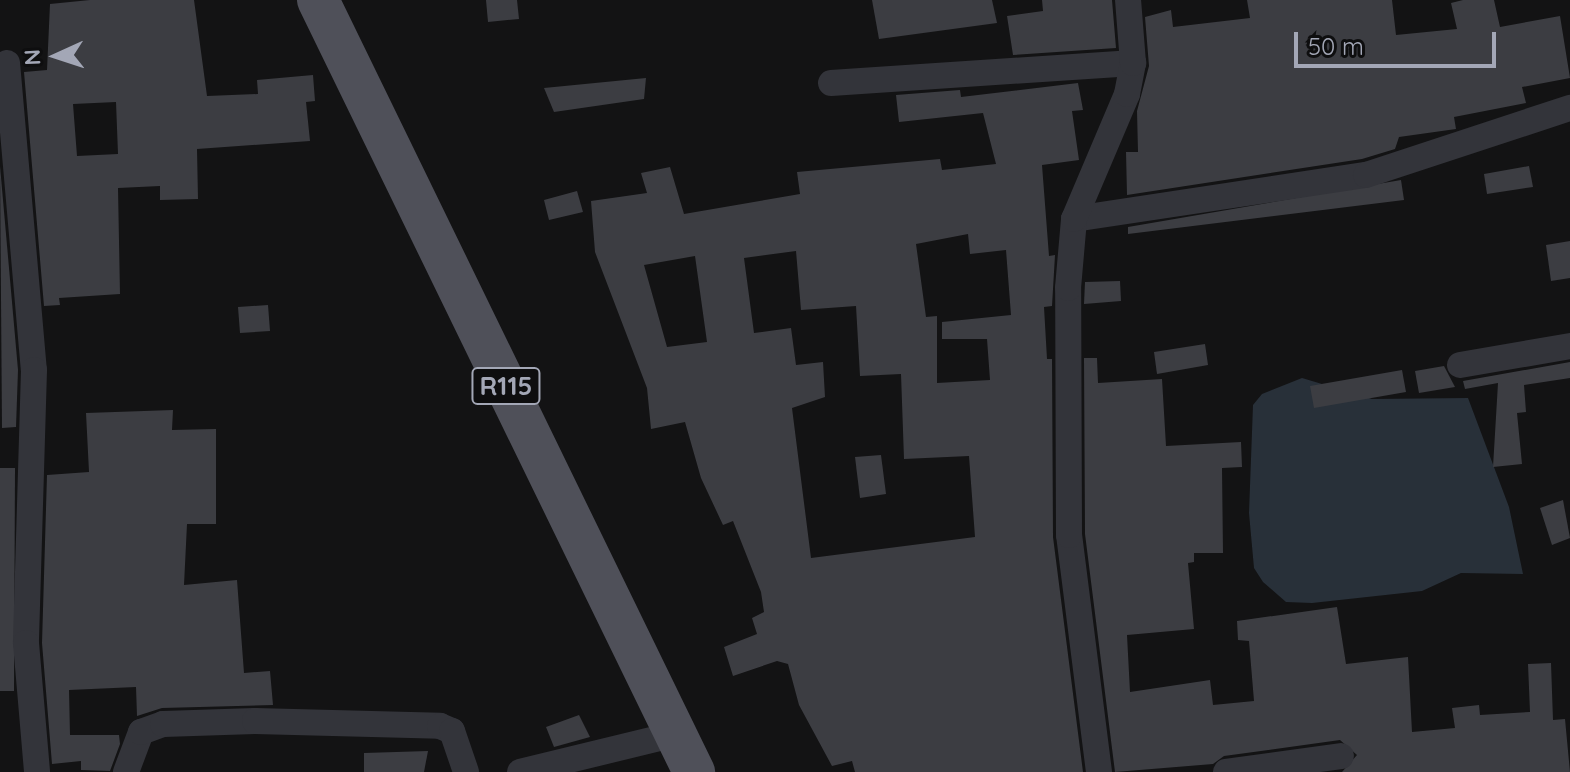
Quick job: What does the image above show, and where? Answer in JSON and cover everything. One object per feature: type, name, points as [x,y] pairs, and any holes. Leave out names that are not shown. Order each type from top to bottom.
[{"type":"main road","name":"R115","points":[[318,0],[694,772]]},
{"type":"street","points":[[1099,772],[1069,535],[1068,288],[1074,219],[1127,94],[1133,63],[1128,0]]},
{"type":"street","points":[[7,63],[34,370],[26,643],[37,772]]},
{"type":"street","points":[[831,83],[1133,63]]},
{"type":"street","points":[[1074,219],[1366,175],[1570,108]]},
{"type":"street","points":[[1460,365],[1570,346]]},
{"type":"street","points":[[126,772],[141,732],[163,724],[255,721],[440,726],[452,731],[466,772]]},
{"type":"street","points":[[520,772],[676,734]]},
{"type":"street","points":[[1226,772],[1341,756]]},
{"type":"shaded area","points":[[1302,378],[1372,399],[1468,398],[1509,507],[1523,574],[1461,573],[1422,591],[1312,603],[1286,602],[1263,582],[1254,568],[1249,513],[1253,405],[1262,394]]},
{"type":"building","points":[[90,0],[194,0],[207,96],[258,94],[257,80],[313,75],[315,101],[306,102],[310,141],[197,149],[198,199],[160,200],[160,186],[118,188],[120,294],[59,298],[60,305],[44,306],[24,72],[47,70],[50,4]],"holes":[[[116,102],[118,154],[77,156],[73,104]]]},
{"type":"building","points":[[486,0],[517,0],[519,19],[488,22]]},
{"type":"building","points":[[872,0],[992,0],[997,23],[879,39]]},
{"type":"building","points":[[1042,0],[1112,0],[1116,48],[1013,55],[1007,16],[1043,11]]},
{"type":"building","points":[[1247,0],[1392,0],[1396,35],[1457,29],[1451,3],[1494,0],[1500,27],[1560,16],[1570,78],[1522,87],[1526,103],[1454,117],[1456,129],[1399,137],[1395,149],[1362,159],[1127,195],[1126,152],[1138,152],[1137,111],[1149,66],[1145,17],[1171,10],[1173,27],[1250,18]]},
{"type":"building","points":[[646,78],[644,99],[554,112],[544,88]]},
{"type":"building","points":[[1078,83],[1083,110],[1072,111],[1079,160],[1042,165],[1049,256],[1055,255],[1052,306],[1044,307],[1047,359],[1052,359],[1053,537],[1083,772],[855,772],[852,761],[832,766],[799,705],[788,664],[777,661],[733,676],[724,647],[757,634],[752,618],[764,612],[761,592],[733,521],[723,525],[701,478],[685,422],[651,429],[647,388],[595,252],[591,201],[647,193],[641,173],[670,167],[684,214],[800,194],[797,172],[940,159],[942,170],[996,164],[983,113],[899,122],[896,95],[960,90],[961,97]],"holes":[[[968,234],[970,254],[1006,250],[1011,315],[942,322],[942,339],[987,339],[990,380],[937,383],[937,316],[926,317],[916,244]],[[796,251],[801,310],[856,306],[860,376],[901,374],[904,459],[969,456],[975,537],[811,558],[792,408],[825,397],[823,362],[796,365],[791,328],[754,333],[744,258]],[[695,256],[707,342],[667,347],[644,265]]]},
{"type":"building","points":[[0,166],[18,370],[16,427],[2,428]]},
{"type":"building","points":[[1529,166],[1533,187],[1487,194],[1484,174]]},
{"type":"building","points":[[1401,180],[1404,200],[1128,234],[1128,227]]},
{"type":"building","points":[[577,191],[583,212],[549,220],[544,200]]},
{"type":"building","points":[[1570,241],[1570,278],[1551,281],[1546,245]]},
{"type":"building","points":[[1120,281],[1121,301],[1084,304],[1085,282]]},
{"type":"building","points":[[268,305],[270,331],[240,333],[238,307]]},
{"type":"building","points":[[1205,344],[1208,365],[1157,374],[1154,352]]},
{"type":"building","points":[[1084,358],[1097,358],[1098,383],[1162,379],[1166,446],[1241,442],[1242,467],[1222,468],[1223,553],[1194,553],[1194,562],[1188,563],[1194,629],[1127,635],[1130,692],[1210,680],[1213,705],[1254,701],[1249,641],[1238,640],[1237,621],[1337,607],[1346,664],[1408,657],[1412,732],[1455,728],[1452,708],[1479,705],[1480,715],[1530,712],[1528,664],[1551,663],[1553,720],[1565,719],[1570,772],[1342,772],[1357,755],[1340,740],[1224,756],[1213,764],[1115,772],[1085,534]]},
{"type":"building","points":[[1570,362],[1570,378],[1524,385],[1526,412],[1517,413],[1522,464],[1493,467],[1498,383],[1465,389],[1463,381]]},
{"type":"building","points":[[1444,366],[1455,387],[1419,393],[1415,371]]},
{"type":"building","points":[[1402,370],[1406,392],[1314,408],[1310,386]]},
{"type":"building","points":[[173,410],[172,430],[216,429],[216,524],[187,524],[184,585],[237,580],[244,673],[270,671],[273,705],[162,708],[137,716],[136,687],[69,690],[70,735],[119,735],[120,744],[110,771],[81,770],[81,761],[52,764],[42,643],[47,475],[89,472],[86,413]]},
{"type":"building","points":[[881,455],[886,494],[860,498],[855,457]]},
{"type":"building","points":[[0,468],[15,468],[14,691],[0,691]]},
{"type":"building","points":[[1563,500],[1570,538],[1552,545],[1540,508]]},
{"type":"building","points":[[579,715],[590,737],[554,747],[546,727]]},
{"type":"building","points":[[428,751],[424,772],[364,772],[364,753]]}]
